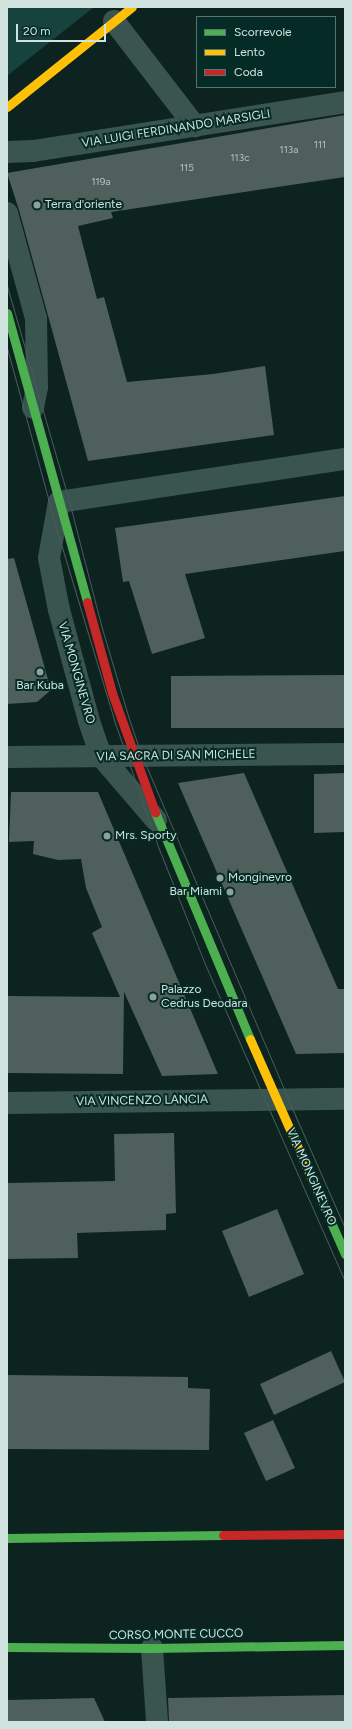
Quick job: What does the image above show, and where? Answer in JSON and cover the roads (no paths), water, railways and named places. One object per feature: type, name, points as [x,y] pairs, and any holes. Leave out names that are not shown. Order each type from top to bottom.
[{"type":"street","points":[[7,107],[132,7]]},
{"type":"street","points":[[114,21],[194,126]]},
{"type":"street","name":"VIA LUIGI FERDINANDO MARSIGLI","points":[[7,152],[33,151],[345,102]]},
{"type":"street","name":"VIA MONGINEVRO","points":[[7,213],[36,318],[37,387],[33,408]]},
{"type":"street","name":"VIA MONGINEVRO","points":[[7,313],[112,693],[134,756],[159,822],[345,1254]]},
{"type":"street","points":[[60,502],[345,459]]},
{"type":"street","name":"VIA MONGINEVRO","points":[[60,502],[49,558],[59,610],[101,756],[159,822]]},
{"type":"street","name":"VIA SACRA DI SAN MICHELE","points":[[7,757],[345,754]]},
{"type":"street","points":[[277,1099],[345,1099]]},
{"type":"street","name":"VIA VINCENZO LANCIA","points":[[7,1102],[277,1099]]},
{"type":"street","points":[[7,1538],[345,1534]]},
{"type":"street","name":"CORSO MONTE CUCCO","points":[[7,1647],[152,1648],[345,1645]]},
{"type":"street","points":[[152,1648],[157,1722]]},
{"type":"tram line","points":[[7,286],[69,501],[101,625],[129,719],[142,756],[288,1099],[345,1228]]},
{"type":"tram line","points":[[7,348],[55,524],[114,720],[159,849],[205,964],[345,1282]]},
{"type":"place","name":"Terra d'oriente","points":[[37,205]]},
{"type":"place","name":"Bar Kuba","points":[[40,672]]},
{"type":"place","name":"Mrs. Sporty","points":[[107,836]]},
{"type":"place","name":"Monginevro","points":[[220,878]]},
{"type":"place","name":"Bar Miami","points":[[230,892]]},
{"type":"place","name":"Palazzo Cedrus Deodara","points":[[153,997]]}]
